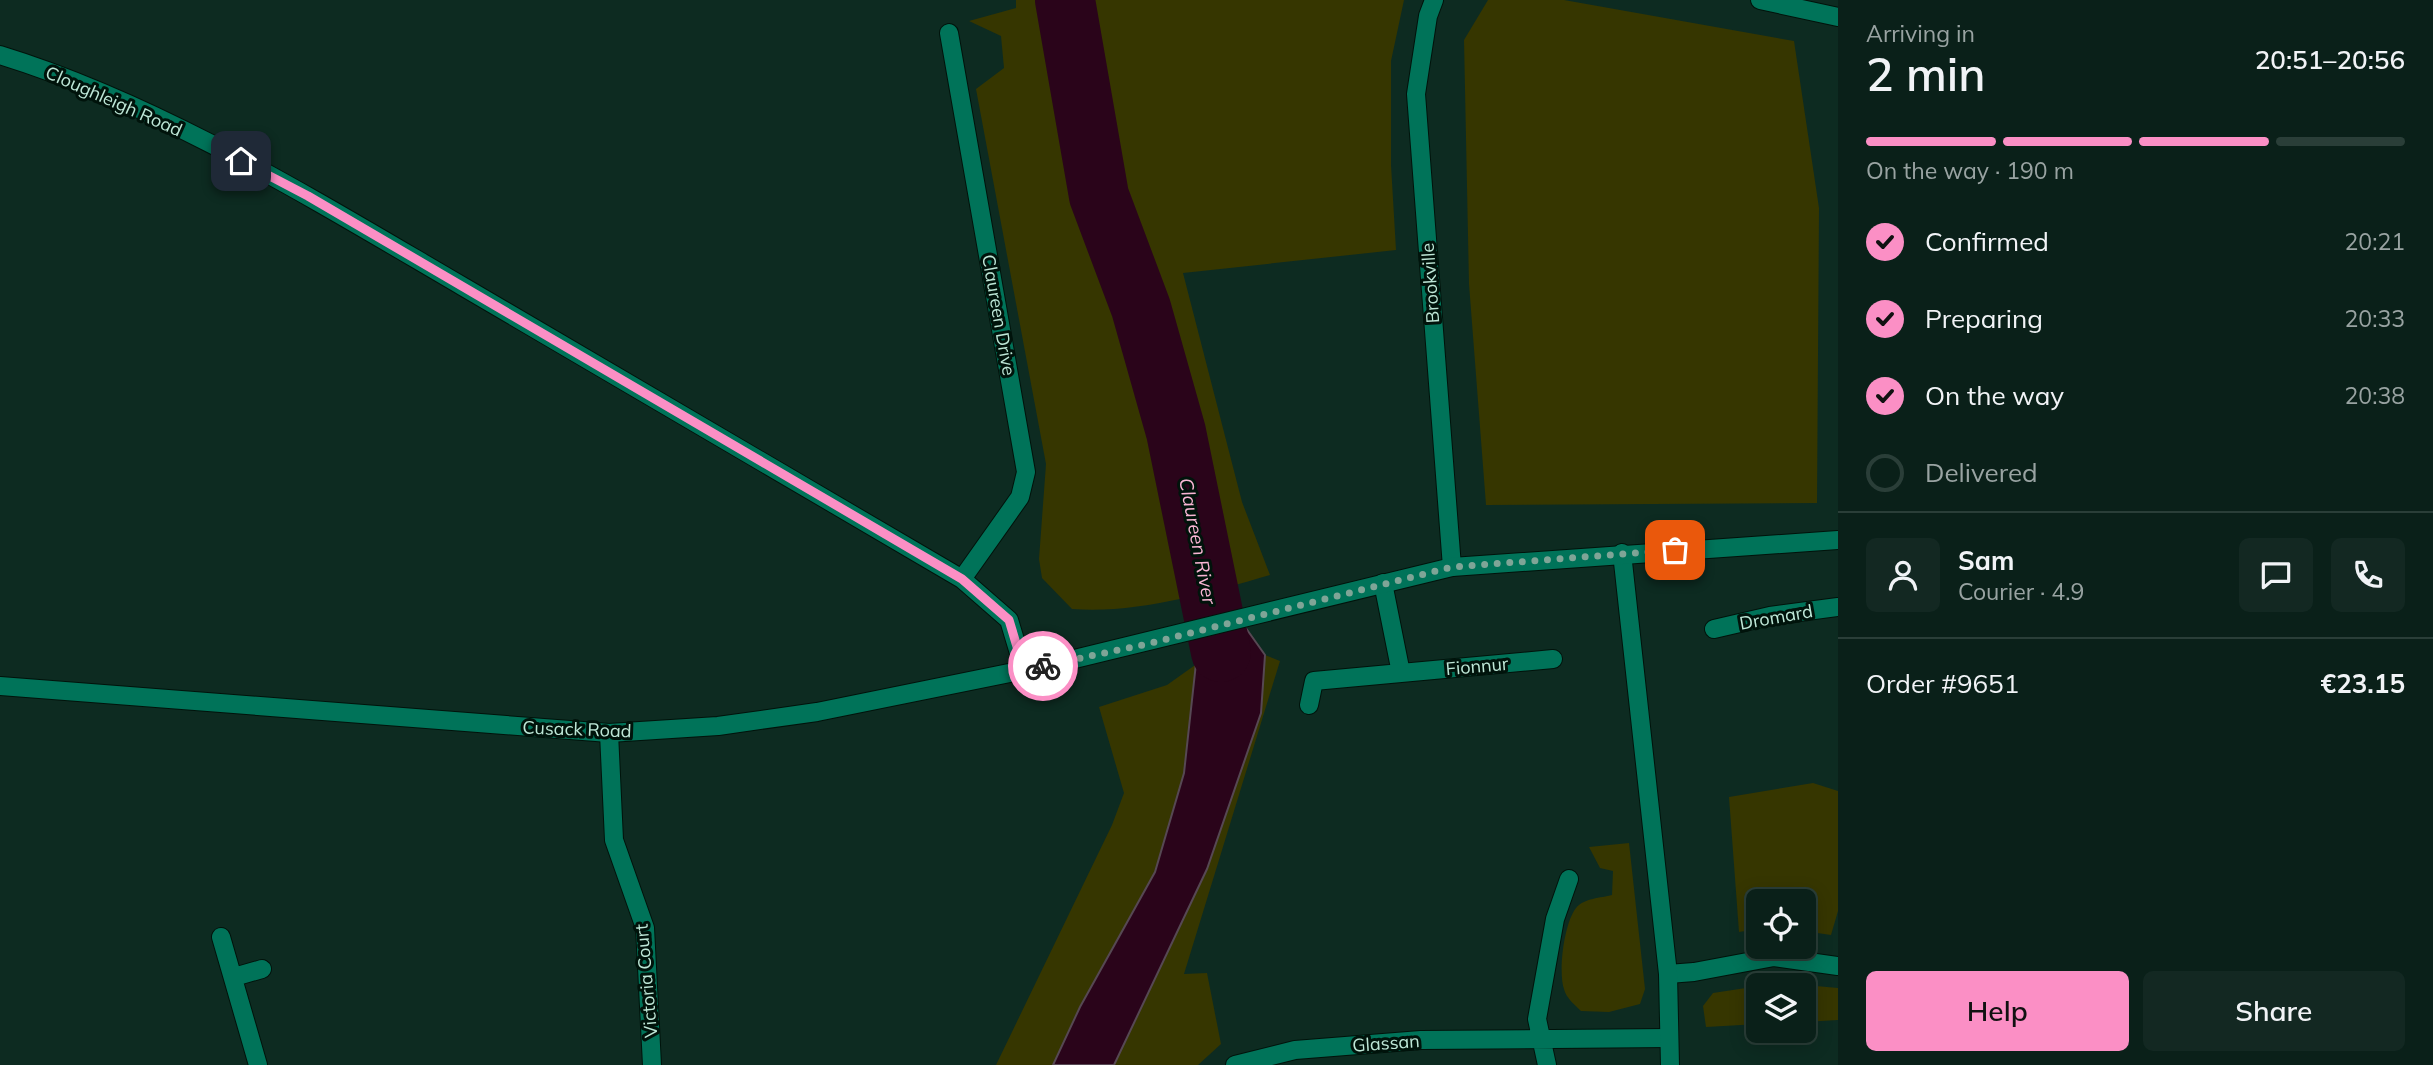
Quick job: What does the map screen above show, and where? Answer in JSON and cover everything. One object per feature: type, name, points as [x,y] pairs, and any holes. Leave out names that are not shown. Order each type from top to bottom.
[{"type":"street","name":"Brookville","points":[[1434,0],[1428,16],[1416,93],[1452,567]]},
{"type":"street","points":[[1760,0],[1838,17]]},
{"type":"street","name":"Claureen Drive","points":[[949,33],[1026,471],[1020,497],[962,579]]},
{"type":"street","name":"Cloughleigh Road","points":[[0,55],[36,66],[128,104],[308,196],[962,579],[1009,620],[1024,670]]},
{"type":"street","name":"Cusack Road","points":[[0,686],[609,733],[718,726],[805,713],[1147,644],[1272,610],[1452,567],[1622,553],[1838,540]]},
{"type":"street","points":[[1622,553],[1668,974],[1670,1065]]},
{"type":"street","points":[[1383,583],[1401,673]]},
{"type":"street","name":"Dromard","points":[[1714,629],[1770,615],[1838,607]]},
{"type":"street","name":"Fionnur","points":[[1310,705],[1314,681],[1553,659]]},
{"type":"street","name":"Victoria Court","points":[[609,733],[614,840],[645,928],[652,1065]]},
{"type":"street","points":[[1548,1065],[1539,1038],[1537,1019],[1555,919],[1569,880]]},
{"type":"street","points":[[221,937],[258,1065]]},
{"type":"street","points":[[1668,974],[1694,972],[1774,957],[1838,966]]},
{"type":"street","points":[[234,977],[262,970]]},
{"type":"street","name":"Glassan","points":[[1235,1065],[1295,1050],[1421,1040],[1670,1038]]},
{"type":"shaded area","points":[[1016,0],[1404,0],[1391,61],[1391,165],[1396,250],[1183,273],[1242,502],[1270,575],[1172,601],[1097,610],[1072,609],[1042,578],[1039,559],[1046,464],[976,89],[1004,68],[1001,36],[969,21],[1016,8]]},
{"type":"shaded area","points":[[1488,0],[1564,0],[1794,41],[1819,208],[1817,503],[1486,505],[1469,284],[1464,40]]},
{"type":"shaded area","points":[[1206,572],[1265,655],[1261,713],[1207,869],[1114,1065],[1053,1065],[1080,1007],[1155,872],[1184,773]]},
{"type":"shaded area","points":[[1265,655],[1280,661],[1184,974],[1207,973],[1221,1044],[1198,1065],[1114,1065],[1207,869],[1261,713]]},
{"type":"shaded area","points":[[1198,663],[1184,773],[1155,872],[1080,1007],[1053,1065],[996,1065],[1112,825],[1124,793],[1099,707],[1167,685]]},
{"type":"shaded area","points":[[1813,783],[1838,791],[1838,911],[1831,935],[1816,933],[1816,889],[1746,889],[1746,931],[1739,932],[1729,797]]},
{"type":"shaded area","points":[[1629,843],[1645,989],[1640,1004],[1609,1012],[1581,1011],[1567,995],[1562,981],[1563,948],[1568,925],[1579,905],[1588,900],[1612,895],[1613,871],[1600,868],[1589,847]]},
{"type":"shaded area","points":[[1816,986],[1838,988],[1838,1020],[1816,1021]]},
{"type":"shaded area","points":[[1746,988],[1746,1025],[1706,1027],[1703,1006],[1713,993]]},
{"type":"waterway","name":"Claureen River","points":[[1065,0],[1099,196],[1141,308],[1176,432],[1221,652]]},
{"type":"way so far","points":[[1043,666],[1147,644],[1272,610],[1452,567],[1675,550]]},
{"type":"route","points":[[241,161],[308,196],[962,579],[1009,620],[1024,670],[1043,666]]}]
